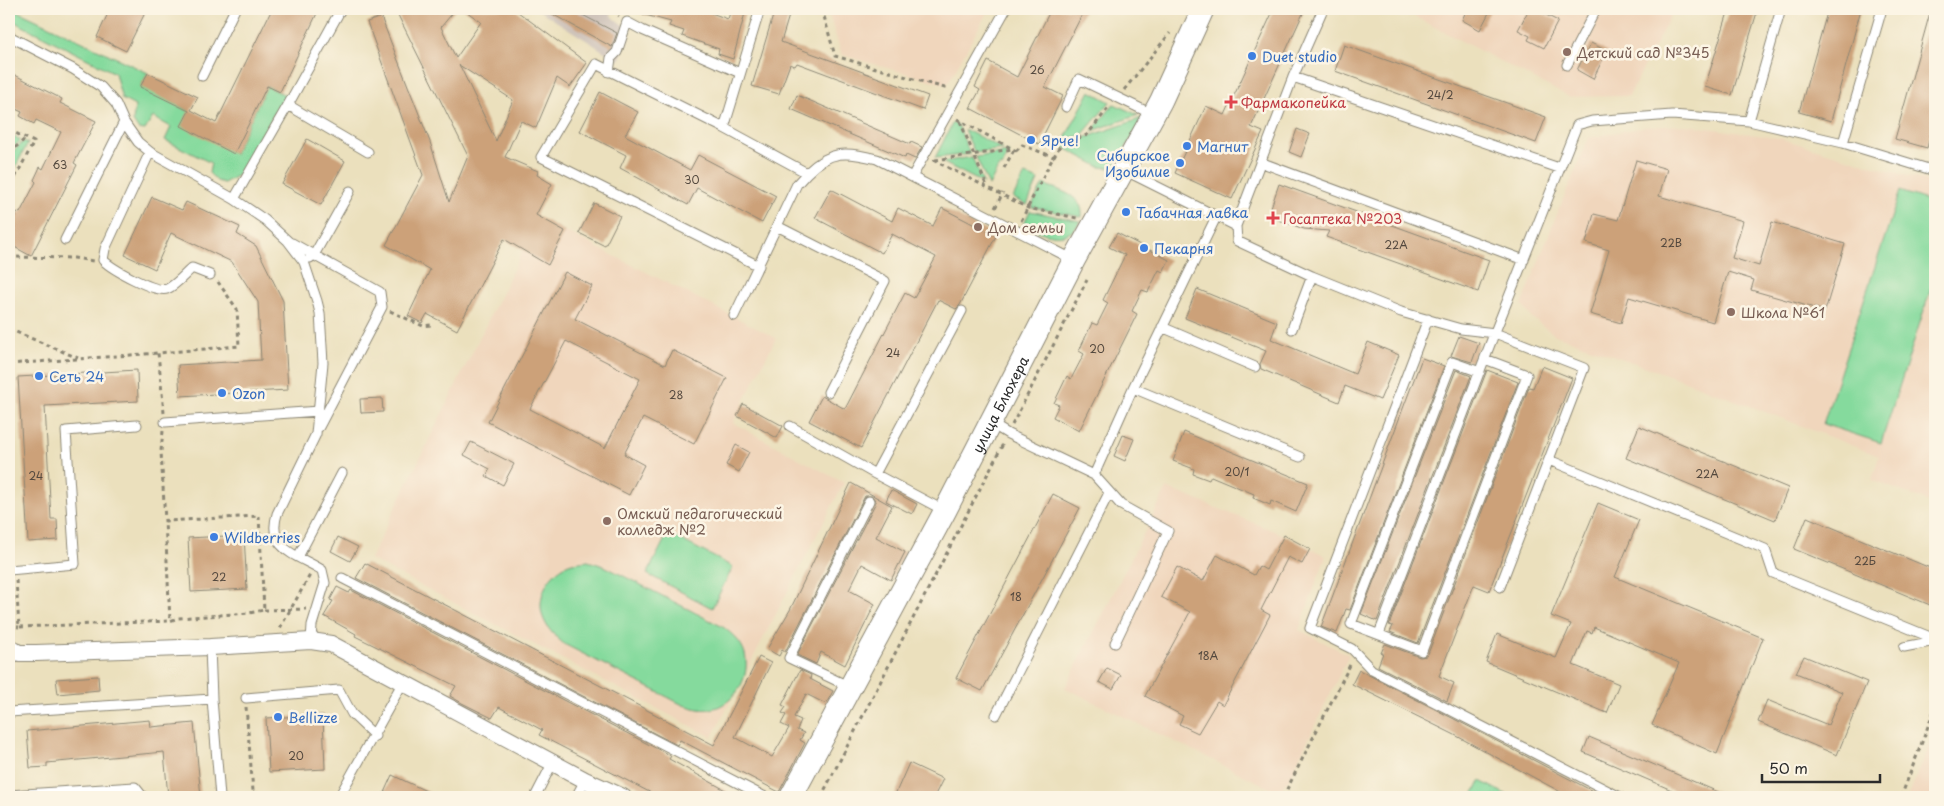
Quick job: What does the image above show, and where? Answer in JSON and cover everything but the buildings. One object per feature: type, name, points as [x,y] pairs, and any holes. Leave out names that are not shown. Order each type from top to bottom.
[{"type":"street","name":"улица Блюхера","points":[[791,797],[945,511],[999,428],[1074,260],[1154,115],[1203,9]]},
{"type":"street","points":[[9,647],[19,653],[36,653],[210,647],[311,641],[331,644],[585,780],[623,797]]},
{"type":"lane","points":[[202,76],[235,9]]},
{"type":"lane","points":[[234,199],[341,9]]},
{"type":"lane","points":[[724,128],[760,9]]},
{"type":"lane","points":[[912,177],[1006,9]]},
{"type":"lane","points":[[1323,9],[1293,77],[1236,226],[1237,241],[1312,276],[1402,312],[1461,329],[1495,333],[1584,368],[1500,588]]},
{"type":"lane","points":[[1567,65],[1596,9]]},
{"type":"lane","points":[[1749,121],[1781,9]]},
{"type":"lane","points":[[1843,144],[1882,9]]},
{"type":"lane","points":[[609,72],[611,58],[616,52],[627,22],[740,73]]},
{"type":"lane","points":[[9,36],[73,69],[101,86],[116,104],[124,122],[138,142],[150,152],[234,199],[265,220],[288,241],[304,262],[320,312],[323,363],[316,434]]},
{"type":"lane","points":[[759,266],[541,157],[596,64],[724,128],[807,173]]},
{"type":"lane","points":[[1293,77],[1559,168]]},
{"type":"lane","points":[[1066,108],[1079,79],[1154,115]]},
{"type":"lane","points":[[288,105],[368,152]]},
{"type":"lane","points":[[1379,634],[1577,125],[1592,121],[1672,116],[1749,121],[1843,144],[1935,171]]},
{"type":"lane","points":[[65,240],[124,122]]},
{"type":"lane","points":[[150,152],[105,249],[103,260],[109,267],[158,290],[168,288],[192,268],[210,275]]},
{"type":"lane","points":[[734,316],[797,184],[820,160],[836,154],[856,153],[877,159],[1074,260]]},
{"type":"lane","points":[[1260,162],[1524,260]]},
{"type":"lane","points":[[1124,170],[1236,226]]},
{"type":"lane","points":[[304,262],[314,255],[350,191]]},
{"type":"lane","points":[[1094,475],[1133,388],[1216,217]]},
{"type":"lane","points":[[777,226],[885,281],[828,392]]},
{"type":"lane","points":[[288,241],[380,292],[382,307],[316,434],[277,514],[274,526],[275,537],[284,548],[322,570],[325,583],[312,625],[311,641]]},
{"type":"lane","points":[[1292,329],[1312,276]]},
{"type":"lane","points":[[875,474],[962,311]]},
{"type":"lane","points":[[1428,319],[1310,628],[1352,649],[1372,670],[1620,797]]},
{"type":"lane","points":[[1162,327],[1255,367]]},
{"type":"lane","points":[[1480,372],[1452,362],[1351,624],[1422,651],[1527,375],[1485,359]]},
{"type":"lane","points":[[1133,388],[1300,457]]},
{"type":"lane","points":[[165,422],[319,411]]},
{"type":"lane","points":[[12,569],[75,564],[66,431],[137,425]]},
{"type":"lane","points":[[790,426],[945,511]]},
{"type":"lane","points":[[999,428],[1094,475],[1121,505],[1168,531],[1114,643]]},
{"type":"lane","points":[[1549,460],[1765,549],[1773,574],[1935,640]]},
{"type":"lane","points":[[298,557],[342,473]]},
{"type":"lane","points":[[996,715],[1109,493]]},
{"type":"lane","points":[[850,688],[789,658],[869,501]]},
{"type":"lane","points":[[342,578],[765,797]]},
{"type":"lane","points":[[1904,647],[1935,640]]},
{"type":"lane","points":[[210,647],[220,797]]},
{"type":"lane","points":[[339,797],[403,682]]},
{"type":"lane","points":[[246,698],[339,690],[352,714],[374,736]]},
{"type":"lane","points":[[9,712],[212,699]]},
{"type":"lane","points":[[535,797],[553,762]]},
{"type":"lane","points":[[576,797],[585,780]]},
{"type":"lane","points":[[9,795],[136,787],[143,797]]},
{"type":"path","points":[[822,9],[835,56],[960,92]]},
{"type":"path","points":[[952,117],[1020,153]]},
{"type":"path","points":[[960,121],[987,188]]},
{"type":"path","points":[[9,130],[34,142],[9,189]]},
{"type":"path","points":[[9,153],[26,138]]},
{"type":"path","points":[[1004,168],[1015,150],[1022,145],[1054,157]]},
{"type":"path","points":[[935,160],[1015,150]]},
{"type":"path","points":[[930,159],[1028,208],[1082,220]]},
{"type":"path","points":[[1016,231],[1049,165]]},
{"type":"path","points":[[9,257],[74,258],[86,260]]},
{"type":"path","points":[[9,364],[239,346],[237,308],[220,283],[210,275]]},
{"type":"path","points":[[821,797],[999,428],[1088,278]]},
{"type":"path","points":[[382,307],[423,326],[431,325]]},
{"type":"path","points":[[9,329],[79,358]]},
{"type":"path","points":[[158,353],[165,422],[161,451],[170,621]]},
{"type":"path","points":[[165,520],[259,516],[264,610]]},
{"type":"path","points":[[272,643],[315,566]]},
{"type":"path","points":[[12,569],[20,627]]},
{"type":"path","points":[[9,626],[170,621],[178,618],[249,613],[264,610],[316,609]]},
{"type":"path","points":[[1283,797],[1356,653]]},
{"type":"path","points":[[246,698],[253,791],[264,797]]},
{"type":"path","points":[[1901,797],[1935,708]]},
{"type":"shaded area","points":[[537,9],[613,9],[611,16],[631,31],[619,61]]},
{"type":"shaded area","points":[[827,9],[989,9],[947,85],[842,55]]},
{"type":"shaded area","name":"Детский сад №345","points":[[1400,9],[1674,9],[1629,96],[1569,97]]},
{"type":"shaded area","name":"Школа №61","points":[[1686,125],[1779,138],[1935,184],[1935,504],[1872,480],[1879,456],[1680,379],[1555,335],[1532,318],[1522,305],[1556,216],[1589,138],[1644,127]]},
{"type":"shaded area","name":"Омский педагогический колледж №2","points":[[565,231],[776,338],[733,423],[844,483],[712,737],[370,559],[523,250],[548,265]]},
{"type":"shaded area","points":[[1167,488],[1284,535],[1326,556],[1299,630],[1349,655],[1289,779],[1278,792],[1065,688]]},
{"type":"shaded area","points":[[1935,731],[1935,797],[1908,797]]},
{"type":"green space","points":[[9,9],[13,9],[148,73],[141,86],[189,111],[234,154],[267,86],[285,95],[240,174],[224,183],[217,181],[209,173],[211,163],[165,140],[171,127],[153,117],[145,130],[138,129],[133,121],[135,106],[122,99],[115,73],[9,19]]},
{"type":"green space","points":[[1090,91],[1110,102],[1082,135],[1064,140]]},
{"type":"green space","points":[[1114,104],[1138,115],[1092,131]]},
{"type":"green space","points":[[1145,117],[1113,168],[1100,167],[1061,146]]},
{"type":"green space","points":[[953,122],[958,125],[970,154],[935,158]]},
{"type":"green space","points":[[964,130],[966,130],[1003,149],[975,153]]},
{"type":"green space","points":[[9,134],[21,140],[9,151]]},
{"type":"green space","points":[[24,141],[28,143],[9,179],[9,155]]},
{"type":"green space","points":[[1009,152],[1002,167],[999,166],[989,186],[976,157]]},
{"type":"green space","points":[[972,157],[983,183],[942,162]]},
{"type":"green space","points":[[1025,174],[1038,180],[1027,205],[1013,198]]},
{"type":"green space","points":[[1043,184],[1075,199],[1082,210],[1082,217],[1031,207]]},
{"type":"green space","points":[[1900,191],[1935,203],[1935,276],[1881,443],[1823,424]]},
{"type":"green space","points":[[1030,211],[1080,221],[1075,229],[1069,233],[1062,235],[1046,234],[1023,225]]},
{"type":"green space","points":[[668,533],[733,567],[712,608],[647,574]]},
{"type":"green space","points":[[588,561],[604,566],[723,627],[733,635],[744,650],[746,665],[745,675],[735,694],[728,701],[709,709],[698,709],[683,705],[564,644],[550,630],[544,620],[541,611],[543,594],[546,586],[557,571],[572,563]]},
{"type":"green space","points":[[1480,781],[1511,797],[1472,797]]},
{"type":"place","name":"Детский сад №345","points":[[1567,52]]},
{"type":"place","name":"Duet studio","points":[[1252,56]]},
{"type":"place","name":"Фармакопейка","points":[[1231,102]]},
{"type":"place","name":"Ярче!","points":[[1031,140]]},
{"type":"place","name":"Магнит","points":[[1187,146]]},
{"type":"place","name":"Сибирское Изобилие","points":[[1180,163]]},
{"type":"place","name":"Табачная лавка","points":[[1126,212]]},
{"type":"place","name":"Госаптека №203","points":[[1273,218]]},
{"type":"place","name":"Дом семьи","points":[[978,227]]},
{"type":"place","name":"Пекарня","points":[[1144,248]]},
{"type":"place","name":"Школа №61","points":[[1731,312]]},
{"type":"place","name":"Сеть 24","points":[[39,376]]},
{"type":"place","name":"Ozon","points":[[222,393]]},
{"type":"place","name":"Омский педагогический колледж №2","points":[[607,521]]},
{"type":"place","name":"Wildberries","points":[[214,537]]},
{"type":"place","name":"Bellizze","points":[[278,717]]}]
